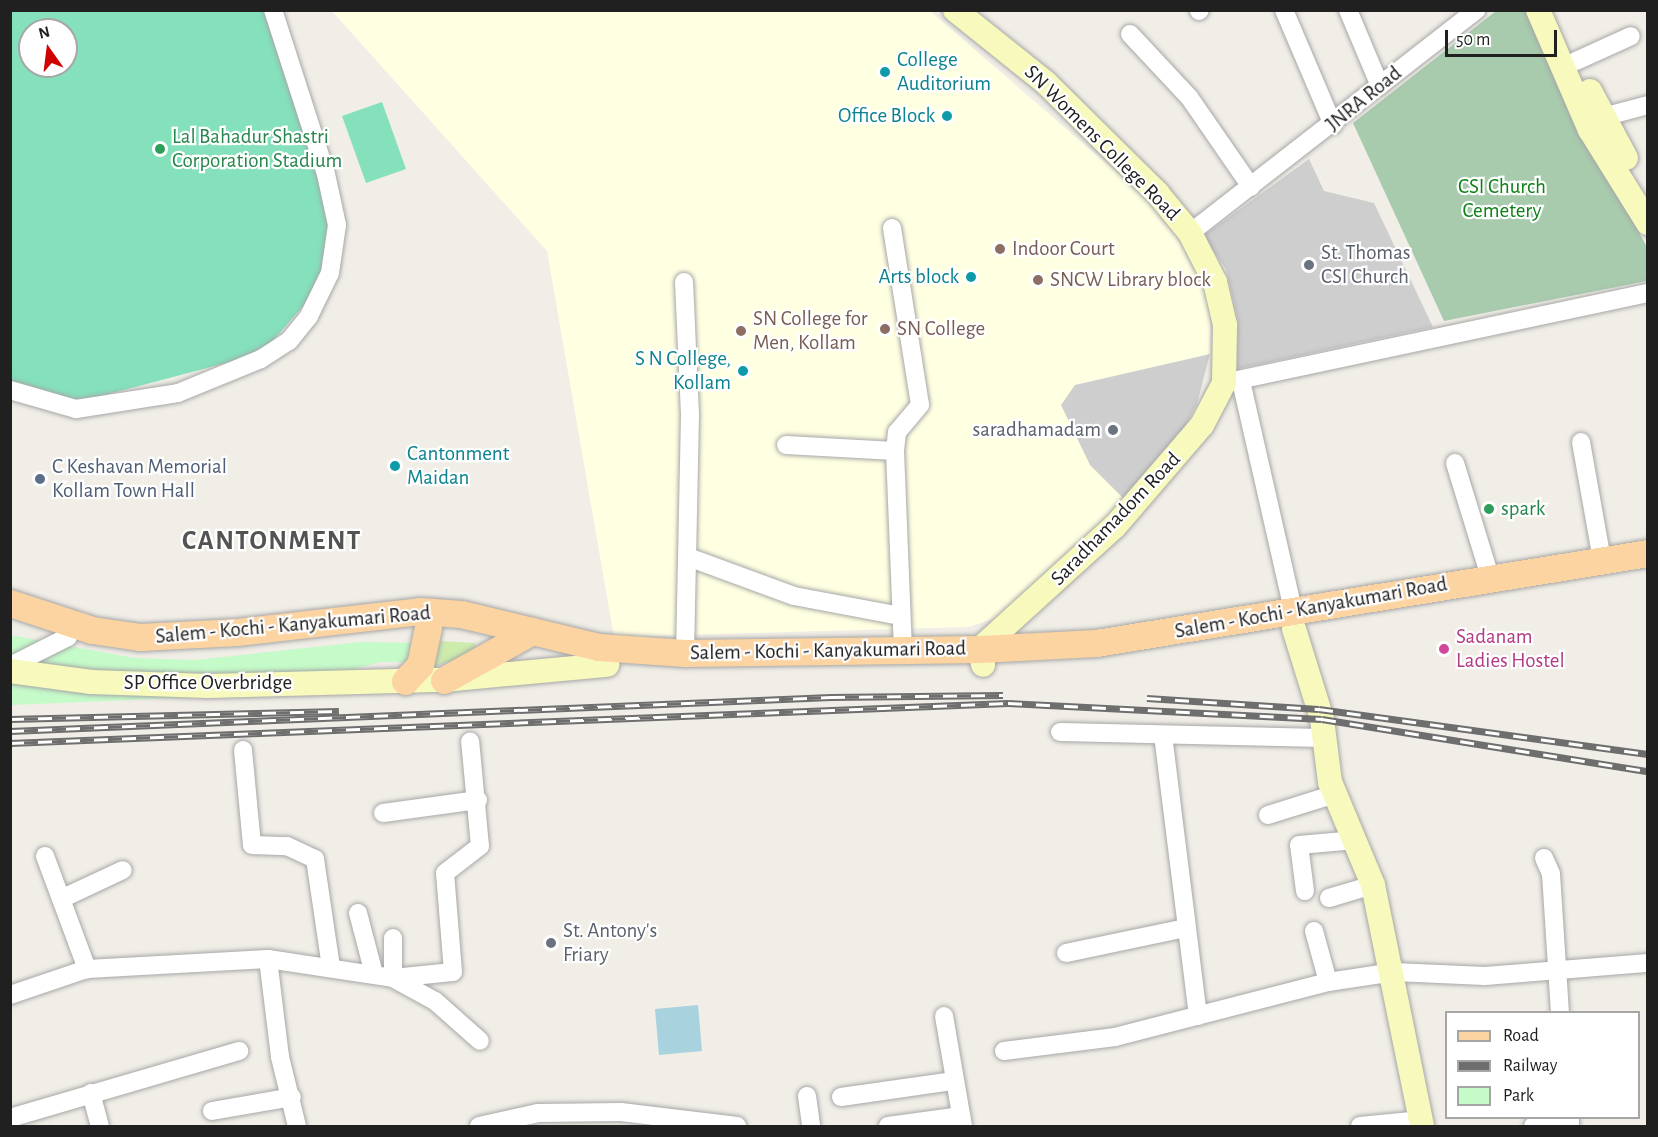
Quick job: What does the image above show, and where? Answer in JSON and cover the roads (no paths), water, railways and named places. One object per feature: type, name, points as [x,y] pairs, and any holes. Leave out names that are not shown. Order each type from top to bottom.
[{"type":"main road","name":"Salem - Kochi - Kanyakumari Road","points":[[10,603],[92,630],[140,637],[237,632],[420,611],[521,637],[598,647],[685,653],[903,650],[982,657],[1294,622],[1490,577],[1647,553]]},
{"type":"main road","points":[[1294,622],[1647,572]]},
{"type":"main road","points":[[10,622],[68,637],[184,651],[428,627],[521,637],[607,665],[982,657]]},
{"type":"main road","points":[[405,681],[420,665],[428,627]]},
{"type":"main road","points":[[444,680],[521,637]]},
{"type":"street","points":[[10,390],[76,409],[178,393],[261,359],[289,341],[309,315],[330,273],[336,225],[326,174],[273,10]]},
{"type":"street","name":"SN Womens College Road","points":[[955,10],[1046,83],[1190,233]]},
{"type":"street","points":[[1284,10],[1333,125]]},
{"type":"street","points":[[1348,10],[1380,86]]},
{"type":"street","name":"JNRA Road","points":[[1190,233],[1333,125],[1476,10]]},
{"type":"street","points":[[1538,10],[1590,130],[1647,223]]},
{"type":"street","points":[[1551,10],[1603,117],[1647,195]]},
{"type":"street","points":[[1130,34],[1189,97],[1251,187]]},
{"type":"street","points":[[1576,61],[1631,36]]},
{"type":"street","points":[[1603,117],[1647,105]]},
{"type":"street","points":[[892,228],[920,405],[897,432],[895,451],[903,650]]},
{"type":"street","name":"Saradhamadom Road","points":[[982,657],[1165,474],[1232,382],[1215,282],[1190,233]]},
{"type":"street","points":[[684,282],[688,557],[685,653]]},
{"type":"street","points":[[1360,1126],[1422,1123],[1394,972],[1373,885],[1335,794],[1316,700],[1232,382],[1647,292]]},
{"type":"street","points":[[1581,442],[1602,560]]},
{"type":"street","points":[[786,444],[895,451]]},
{"type":"street","points":[[1455,463],[1490,577]]},
{"type":"street","points":[[688,557],[794,596],[901,616]]},
{"type":"street","points":[[10,666],[68,637]]},
{"type":"street","name":"SP Office Overbridge","points":[[10,671],[91,682],[208,686],[444,680],[607,665]]},
{"type":"street","points":[[1060,732],[1324,738]]},
{"type":"street","points":[[1163,735],[1198,1016]]},
{"type":"street","points":[[393,978],[453,972],[445,873],[480,846],[478,800],[470,741]]},
{"type":"street","points":[[243,750],[252,845],[287,846],[315,859],[331,967]]},
{"type":"street","points":[[1268,815],[1335,794]]},
{"type":"street","points":[[383,813],[478,800]]},
{"type":"street","points":[[1305,891],[1299,845],[1356,840]]},
{"type":"street","points":[[45,856],[87,969]]},
{"type":"street","points":[[1544,858],[1551,874],[1560,1011]]},
{"type":"street","points":[[62,899],[123,870]]},
{"type":"street","points":[[1329,898],[1373,885]]},
{"type":"street","points":[[358,912],[374,974]]},
{"type":"street","points":[[1066,953],[1186,928]]},
{"type":"street","points":[[1314,931],[1328,982]]},
{"type":"street","points":[[393,938],[393,978]]},
{"type":"street","points":[[268,959],[280,1056],[292,1097],[297,1126]]},
{"type":"street","points":[[10,995],[87,969],[268,959],[393,978],[435,1001],[480,1041]]},
{"type":"street","points":[[1004,1051],[1115,1037],[1328,982],[1394,972],[1485,976],[1647,963]]},
{"type":"street","points":[[888,1126],[962,1121],[944,1016]]},
{"type":"street","points":[[10,1118],[239,1051]]},
{"type":"street","points":[[841,1096],[954,1081]]},
{"type":"street","points":[[91,1093],[100,1126]]},
{"type":"street","points":[[807,1096],[811,1126]]},
{"type":"street","points":[[212,1111],[292,1097]]},
{"type":"street","points":[[487,1126],[538,1113],[576,1119],[650,1120],[737,1126]]},
{"type":"street","points":[[1533,1126],[1570,1122],[1570,1119]]},
{"type":"water","points":[[698,1005],[702,1051],[659,1055],[655,1009]]},
{"type":"railway","points":[[10,731],[831,697],[1003,695]]},
{"type":"railway","points":[[1147,698],[1319,709],[1648,754]]},
{"type":"railway","points":[[10,743],[1008,703],[1322,719],[1648,771]]},
{"type":"railway","points":[[10,719],[339,711]]},
{"type":"place","name":"College Auditorium","points":[[885,72]]},
{"type":"place","name":"Office Block","points":[[947,116]]},
{"type":"place","name":"Lal Bahadur Shastri Corporation Stadium","points":[[160,149]]},
{"type":"place","name":"Indoor Court","points":[[1000,249]]},
{"type":"place","name":"St. Thomas CSI Church","points":[[1309,265]]},
{"type":"place","name":"Arts block","points":[[971,277]]},
{"type":"place","name":"SNCW Library block","points":[[1038,280]]},
{"type":"place","name":"SN College","points":[[885,329]]},
{"type":"place","name":"SN College for Men, Kollam","points":[[741,331]]},
{"type":"place","name":"S N College, Kollam","points":[[743,371]]},
{"type":"place","name":"saradhamadam","points":[[1113,430]]},
{"type":"place","name":"Cantonment Maidan","points":[[395,466]]},
{"type":"place","name":"C Keshavan Memorial Kollam Town Hall","points":[[40,479]]},
{"type":"place","name":"spark","points":[[1489,509]]},
{"type":"place","name":"Sadanam Ladies Hostel","points":[[1444,649]]},
{"type":"place","name":"St. Antony's Friary","points":[[551,943]]},
{"type":"district","name":"CANTONMENT","points":[[272,541]]},
{"type":"park label","name":"CSI Church Cemetery","points":[[1502,199]]}]
